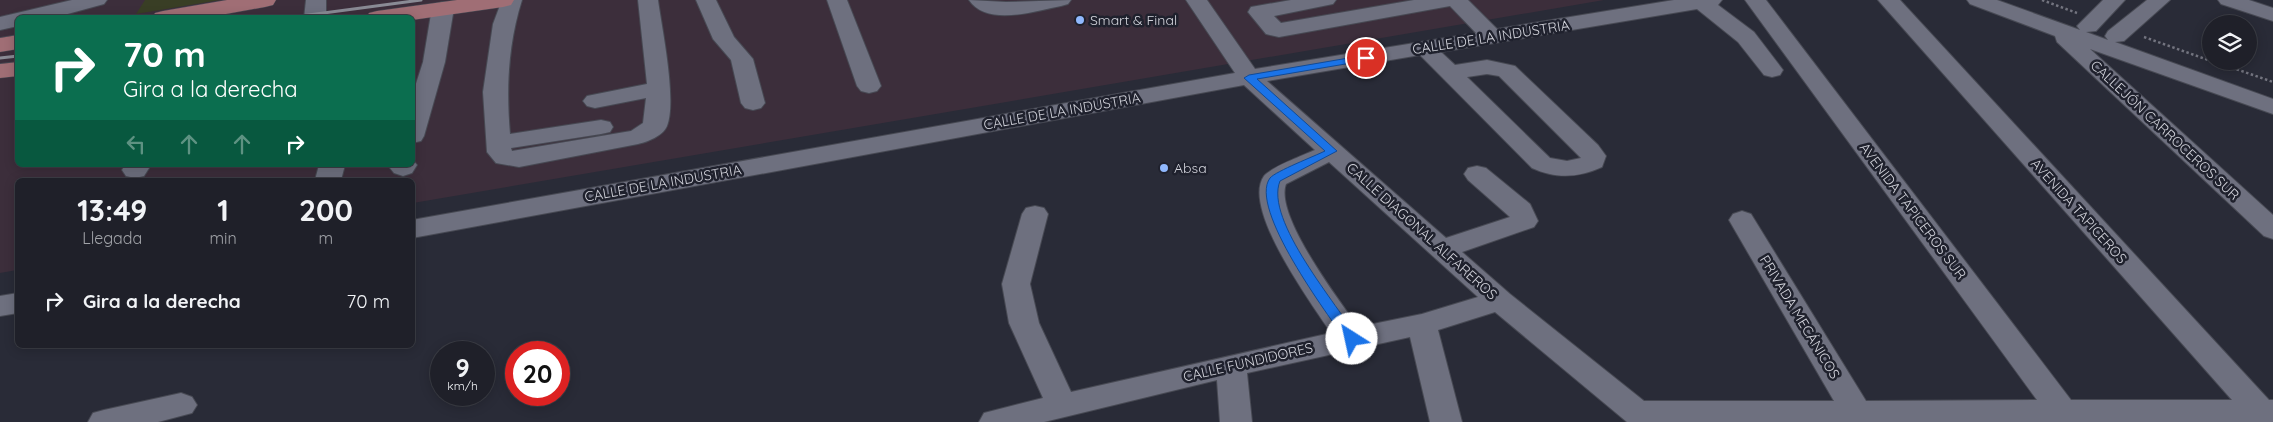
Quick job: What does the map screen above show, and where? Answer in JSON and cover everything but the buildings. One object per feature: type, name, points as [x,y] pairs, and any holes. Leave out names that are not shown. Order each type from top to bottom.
[{"type":"main road","points":[[176,15],[230,0]]},
{"type":"main road","points":[[178,15],[265,0]]},
{"type":"main road","points":[[397,15],[503,0]]},
{"type":"main road","points":[[0,44],[15,42]]},
{"type":"main road","points":[[0,71],[15,69]]},
{"type":"street","points":[[315,15],[316,0]]},
{"type":"street","points":[[512,0],[504,24],[495,92],[499,143],[656,118],[659,89],[648,0]]},
{"type":"street","points":[[706,0],[724,39],[742,59],[753,103]]},
{"type":"street","points":[[837,0],[870,86]]},
{"type":"street","points":[[979,0],[994,8],[1027,2],[1056,0]]},
{"type":"street","name":"CALLE DIAGONAL ALFAREROS","points":[[1196,0],[1249,78],[1500,301],[1642,417]]},
{"type":"street","points":[[1254,6],[1326,0]]},
{"type":"street","points":[[1254,6],[1274,29],[1279,30],[1450,0]]},
{"type":"street","points":[[1456,0],[1492,37]]},
{"type":"street","name":"AVENIDA TAPICEROS SUR","points":[[1755,0],[2067,417]]},
{"type":"street","name":"AVENIDA TAPICEROS","points":[[1888,0],[2268,416]]},
{"type":"street","points":[[1977,0],[2273,108]]},
{"type":"street","points":[[2016,0],[2273,93]]},
{"type":"street","points":[[2088,26],[2116,0]]},
{"type":"street","points":[[2116,36],[2160,0]]},
{"type":"street","points":[[2228,0],[2273,15]]},
{"type":"street","points":[[37,15],[91,1]]},
{"type":"street","points":[[70,15],[91,1]]},
{"type":"street","points":[[1707,1],[1746,37],[1772,70]]},
{"type":"street","name":"CALLE DE LA INDUSTRIA","points":[[415,228],[1249,78],[1492,37],[1637,6],[1707,1]]},
{"type":"street","points":[[416,111],[434,62],[443,8]]},
{"type":"street","points":[[0,24],[15,21]]},
{"type":"street","name":"CALLEJÓN CARROCEROS SUR","points":[[2057,30],[2273,230]]},
{"type":"street","points":[[1424,48],[1541,163],[1551,168],[1562,170],[1581,168],[1593,162],[1594,156],[1589,150],[1507,71],[1487,67],[1450,73]]},
{"type":"street","points":[[595,101],[659,89]]},
{"type":"street","points":[[1332,151],[1275,179],[1271,190],[1273,206],[1300,264],[1352,339]]},
{"type":"street","points":[[1442,249],[1525,221],[1521,210],[1476,174]]},
{"type":"street","points":[[1035,214],[1016,284],[1047,413]]},
{"type":"street","name":"PRIVADA MECÁNICOS","points":[[1742,220],[1861,418]]},
{"type":"street","name":"CALLE FUNDIDORES","points":[[995,422],[1047,413],[1231,365],[1422,324],[1500,301]]},
{"type":"street","points":[[0,306],[15,304]]},
{"type":"street","points":[[1422,324],[1446,422]]},
{"type":"street","points":[[1231,365],[1236,422]]},
{"type":"street","points":[[104,422],[181,406]]},
{"type":"street","points":[[1642,417],[2268,416]]},
{"type":"path","points":[[2239,70],[2273,82]]},
{"type":"shaded area","points":[[0,0],[1604,0],[415,203],[415,178],[15,178],[15,270],[0,273]]},
{"type":"green space","points":[[145,0],[220,0],[136,14]]},
{"type":"railway","points":[[308,15],[421,0]]},
{"type":"railway","points":[[0,58],[15,56]]},
{"type":"place","name":"Smart & Final","points":[[1080,20]]},
{"type":"place","name":"Absa","points":[[1164,168]]},
{"type":"route","points":[[1352,339],[1300,264],[1273,206],[1271,190],[1275,179],[1332,151],[1249,78],[1366,58]]}]
